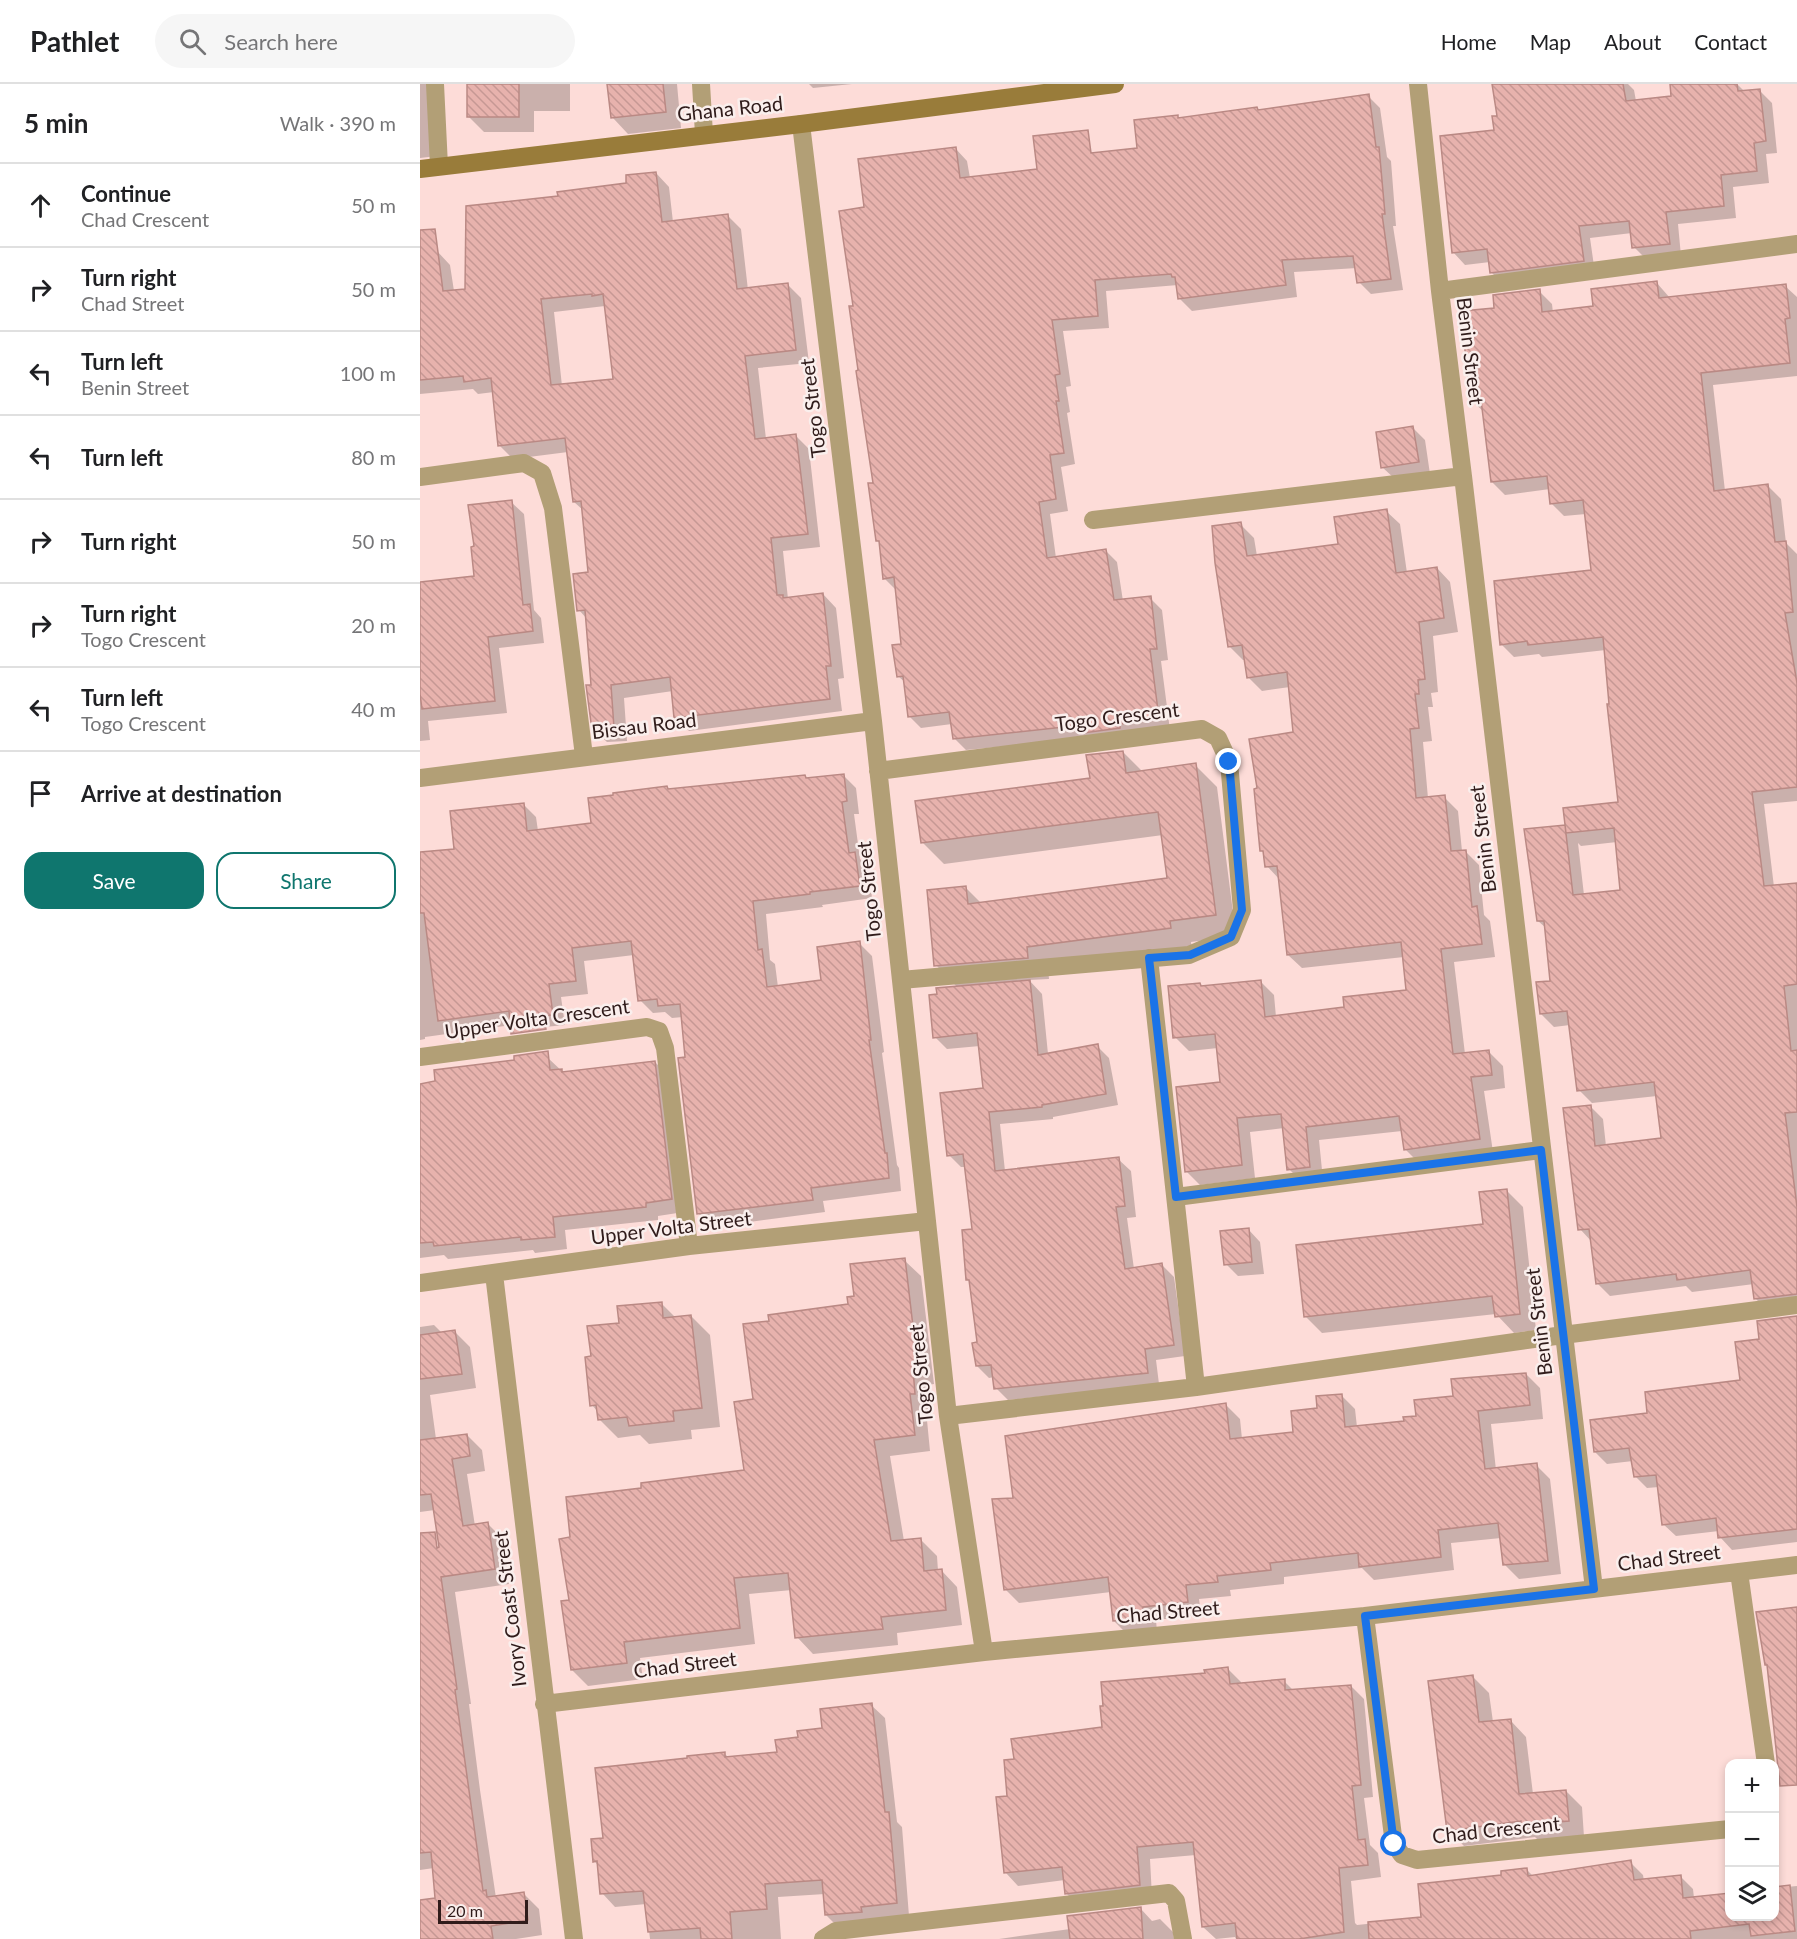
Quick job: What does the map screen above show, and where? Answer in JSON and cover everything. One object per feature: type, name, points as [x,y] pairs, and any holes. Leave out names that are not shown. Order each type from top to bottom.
[{"type":"street","points":[[435,84],[439,166]]},
{"type":"street","points":[[701,84],[704,135]]},
{"type":"street","name":"Ghana Road","points":[[420,169],[1115,84]]},
{"type":"street","name":"Benin Street","points":[[1418,84],[1440,291],[1464,476],[1594,1589]]},
{"type":"street","name":"Togo Street","points":[[801,124],[873,721],[948,1416],[984,1652]]},
{"type":"street","points":[[1440,291],[1797,244]]},
{"type":"street","points":[[420,477],[524,464],[542,473],[553,508],[584,756]]},
{"type":"street","points":[[1093,520],[1464,476]]},
{"type":"street","name":"Bissau Road","points":[[420,778],[873,721]]},
{"type":"street","name":"Togo Crescent","points":[[878,771],[1202,729],[1218,738],[1229,762],[1242,910],[1231,937],[1190,955],[901,980]]},
{"type":"street","points":[[1149,958],[1196,1387]]},
{"type":"street","name":"Upper Volta Crescent","points":[[420,1057],[647,1027],[659,1031],[665,1048],[689,1246]]},
{"type":"street","points":[[1176,1197],[1541,1150]]},
{"type":"street","name":"Upper Volta Street","points":[[420,1282],[494,1274],[689,1246],[927,1221]]},
{"type":"street","name":"Ivory Coast Street","points":[[494,1274],[574,1939]]},
{"type":"street","points":[[948,1416],[1196,1387],[1563,1335],[1797,1305]]},
{"type":"street","name":"Chad Street","points":[[544,1704],[984,1652],[1365,1616],[1797,1565]]},
{"type":"street","points":[[1739,1572],[1765,1759]]},
{"type":"street","name":"Chad Crescent","points":[[1365,1616],[1394,1844],[1402,1855],[1417,1860],[1725,1829]]},
{"type":"street","points":[[823,1939],[836,1931],[1169,1893],[1176,1901],[1183,1939]]},
{"type":"building","points":[[467,84],[519,84],[519,117],[467,117]]},
{"type":"building","points":[[607,84],[663,84],[666,112],[611,118]]},
{"type":"building","points":[[1492,84],[1623,84],[1626,101],[1671,96],[1670,84],[1737,84],[1738,91],[1760,89],[1766,141],[1754,143],[1757,171],[1721,175],[1724,206],[1666,212],[1670,244],[1632,248],[1629,221],[1579,226],[1584,261],[1490,273],[1487,249],[1452,253],[1440,136],[1494,130],[1492,116],[1497,116]]},
{"type":"building","points":[[1369,94],[1376,147],[1379,147],[1385,214],[1382,214],[1391,279],[1357,283],[1353,256],[1282,260],[1286,285],[1178,299],[1175,277],[1171,274],[1095,280],[1098,316],[1052,320],[1060,374],[1055,375],[1059,401],[1056,401],[1064,453],[1050,455],[1056,499],[1039,502],[1047,558],[1106,549],[1114,600],[1151,596],[1157,649],[1150,649],[1159,718],[1120,724],[1120,728],[1083,733],[1082,725],[953,739],[949,712],[908,717],[903,676],[897,677],[892,645],[901,644],[894,577],[883,579],[879,541],[876,541],[868,483],[873,483],[856,371],[858,370],[849,306],[853,306],[839,211],[864,207],[858,159],[956,147],[960,178],[1037,169],[1033,136],[1088,130],[1091,153],[1137,148],[1134,120],[1178,115],[1178,118],[1257,107],[1258,110]]},
{"type":"building","points":[[656,172],[662,222],[728,214],[737,289],[788,283],[796,350],[745,356],[755,439],[796,434],[808,534],[771,538],[777,595],[783,595],[783,598],[823,593],[831,666],[826,666],[830,699],[674,718],[670,677],[611,685],[614,728],[592,730],[586,685],[591,685],[585,610],[577,611],[573,574],[588,572],[581,501],[573,502],[565,438],[498,446],[491,378],[464,382],[463,376],[420,380],[420,230],[435,229],[443,291],[465,289],[466,206],[558,196],[557,192],[626,183],[626,175]],"holes":[[[592,294],[592,296],[603,294],[613,379],[551,385],[541,299]]]},
{"type":"building","points":[[1657,281],[1659,298],[1786,284],[1790,318],[1785,319],[1790,363],[1701,373],[1714,491],[1768,484],[1775,542],[1786,541],[1793,612],[1785,613],[1797,683],[1797,787],[1752,792],[1764,886],[1797,883],[1797,984],[1784,986],[1791,1051],[1797,1050],[1797,1112],[1785,1113],[1797,1207],[1797,1294],[1754,1299],[1750,1270],[1677,1280],[1676,1274],[1596,1284],[1589,1229],[1578,1230],[1563,1108],[1591,1105],[1595,1146],[1661,1138],[1654,1082],[1577,1091],[1567,1011],[1540,1014],[1536,982],[1550,981],[1544,921],[1537,921],[1524,829],[1565,825],[1573,895],[1620,890],[1614,828],[1566,833],[1563,808],[1618,802],[1607,704],[1609,704],[1603,637],[1528,645],[1527,641],[1500,645],[1494,581],[1591,570],[1583,500],[1550,504],[1547,476],[1491,482],[1481,400],[1471,401],[1462,311],[1494,308],[1493,295],[1540,289],[1542,312],[1593,306],[1591,289]]},
{"type":"building","points":[[1413,426],[1419,462],[1381,468],[1376,432]]},
{"type":"building","points":[[512,500],[523,605],[530,604],[533,631],[488,637],[495,701],[422,709],[420,582],[474,576],[471,547],[474,546],[468,505]]},
{"type":"building","points":[[1387,509],[1396,573],[1437,567],[1444,618],[1419,622],[1425,679],[1418,680],[1419,694],[1415,694],[1419,728],[1410,729],[1416,798],[1445,795],[1451,851],[1466,850],[1472,907],[1477,906],[1482,944],[1441,949],[1453,1054],[1489,1050],[1492,1075],[1471,1077],[1480,1139],[1404,1150],[1399,1116],[1306,1127],[1310,1167],[1287,1170],[1281,1114],[1237,1118],[1242,1165],[1185,1172],[1176,1087],[1220,1082],[1215,1034],[1173,1038],[1168,986],[1200,983],[1201,986],[1261,980],[1265,1017],[1344,1007],[1343,997],[1406,990],[1401,942],[1287,955],[1277,866],[1265,867],[1263,851],[1260,851],[1254,789],[1257,788],[1249,739],[1293,732],[1287,672],[1247,678],[1242,645],[1228,647],[1215,563],[1212,526],[1241,522],[1247,556],[1338,544],[1334,517]]},
{"type":"building","points":[[1123,751],[1126,773],[1196,763],[1216,915],[1170,921],[1171,928],[1027,947],[1028,958],[934,966],[927,890],[966,886],[968,904],[1167,878],[1158,812],[921,843],[915,801],[1090,778],[1086,755]]},
{"type":"building","points":[[844,774],[847,801],[842,802],[849,853],[855,852],[860,886],[753,901],[758,950],[762,949],[767,987],[821,980],[817,947],[860,941],[871,1040],[869,1040],[889,1178],[811,1188],[813,1200],[697,1214],[678,1058],[685,1057],[680,1004],[658,1006],[657,999],[638,1001],[631,941],[572,948],[576,981],[549,984],[553,1015],[544,1016],[546,1029],[511,1034],[509,1011],[438,1021],[424,913],[420,913],[420,852],[454,849],[450,811],[524,803],[527,831],[591,823],[588,798],[613,795],[613,793],[667,786],[668,789],[805,775],[806,778]]},
{"type":"building","points":[[1030,980],[1038,1055],[1098,1044],[1106,1094],[1042,1105],[1042,1107],[989,1112],[995,1171],[1119,1157],[1125,1206],[1116,1207],[1125,1269],[1162,1263],[1174,1345],[1145,1349],[1148,1373],[994,1389],[991,1365],[976,1366],[972,1343],[977,1342],[969,1280],[966,1280],[962,1230],[972,1229],[963,1154],[947,1156],[940,1093],[983,1088],[977,1033],[933,1038],[929,995],[937,994],[936,988]]},
{"type":"building","points":[[548,1051],[550,1070],[562,1069],[562,1072],[655,1061],[672,1199],[646,1203],[646,1207],[553,1217],[555,1237],[521,1240],[521,1237],[434,1246],[433,1242],[420,1243],[420,1084],[435,1081],[434,1070],[514,1060],[514,1056]]},
{"type":"building","points":[[1507,1189],[1520,1314],[1495,1317],[1492,1296],[1304,1317],[1296,1245],[1483,1224],[1479,1192]]},
{"type":"building","points":[[1249,1228],[1252,1262],[1224,1265],[1220,1231]]},
{"type":"building","points":[[905,1258],[918,1369],[913,1369],[915,1394],[910,1394],[915,1435],[874,1440],[891,1541],[921,1538],[924,1571],[942,1569],[946,1610],[881,1617],[883,1629],[795,1638],[788,1573],[734,1578],[740,1628],[624,1642],[627,1663],[571,1670],[561,1601],[569,1600],[559,1539],[570,1537],[566,1497],[641,1488],[641,1483],[744,1470],[734,1402],[753,1399],[743,1324],[769,1321],[768,1315],[848,1304],[847,1297],[854,1296],[850,1264]]},
{"type":"building","points":[[662,1302],[663,1318],[691,1315],[702,1408],[673,1411],[674,1421],[629,1426],[627,1417],[598,1420],[596,1405],[590,1406],[585,1357],[591,1356],[587,1326],[619,1323],[617,1306]]},
{"type":"building","points":[[1797,1316],[1797,1529],[1718,1538],[1716,1518],[1662,1525],[1656,1475],[1634,1477],[1629,1448],[1594,1452],[1590,1420],[1647,1413],[1645,1392],[1740,1380],[1735,1342],[1759,1339],[1757,1321]]},
{"type":"building","points":[[455,1330],[462,1374],[420,1379],[420,1335]]},
{"type":"building","points":[[1526,1373],[1530,1405],[1478,1411],[1485,1469],[1537,1463],[1548,1561],[1503,1565],[1498,1523],[1438,1530],[1441,1557],[1359,1567],[1358,1553],[1270,1563],[1271,1570],[1217,1576],[1218,1582],[1186,1585],[1188,1602],[1143,1607],[1144,1618],[1113,1621],[1108,1577],[1004,1590],[992,1499],[1013,1498],[1005,1436],[1226,1403],[1230,1439],[1293,1432],[1291,1411],[1317,1408],[1316,1396],[1342,1394],[1345,1427],[1404,1421],[1403,1417],[1416,1416],[1414,1400],[1453,1396],[1451,1379]]},
{"type":"building","points":[[467,1434],[470,1456],[452,1459],[463,1526],[488,1522],[495,1569],[441,1577],[457,1689],[455,1690],[483,1891],[486,1890],[487,1897],[524,1892],[528,1920],[491,1926],[493,1939],[420,1939],[420,1900],[435,1898],[431,1852],[420,1853],[420,1533],[435,1532],[437,1548],[439,1547],[431,1494],[420,1495],[420,1440]]},
{"type":"building","points":[[1797,1607],[1797,1785],[1780,1786],[1779,1759],[1777,1759],[1767,1665],[1765,1665],[1756,1612]]},
{"type":"building","points":[[1228,1667],[1230,1684],[1285,1679],[1285,1690],[1351,1685],[1361,1785],[1352,1786],[1358,1840],[1365,1839],[1368,1865],[1339,1868],[1344,1932],[1299,1939],[1237,1939],[1235,1923],[1202,1927],[1193,1842],[1137,1847],[1140,1885],[1065,1894],[1062,1867],[1004,1873],[996,1797],[1007,1796],[1004,1760],[1014,1759],[1011,1739],[1102,1727],[1101,1682],[1205,1673],[1204,1670]]},
{"type":"building","points":[[1473,1675],[1479,1722],[1511,1719],[1519,1794],[1566,1790],[1569,1821],[1521,1825],[1521,1821],[1447,1831],[1428,1681]]},
{"type":"building","points":[[872,1703],[885,1812],[889,1812],[897,1903],[861,1907],[862,1912],[825,1915],[822,1880],[765,1884],[767,1909],[730,1912],[732,1939],[701,1939],[700,1928],[648,1932],[643,1891],[600,1894],[597,1861],[593,1862],[591,1839],[603,1838],[595,1768],[725,1752],[725,1757],[777,1752],[775,1740],[798,1737],[797,1731],[822,1728],[820,1709]]},
{"type":"building","points":[[1631,1860],[1634,1880],[1681,1875],[1683,1898],[1725,1894],[1725,1921],[1779,1921],[1779,1886],[1790,1885],[1795,1931],[1751,1936],[1749,1924],[1690,1931],[1691,1939],[1369,1939],[1368,1922],[1421,1917],[1418,1884],[1501,1875],[1501,1871],[1527,1868],[1528,1876]]},
{"type":"building","points":[[1141,1907],[1143,1939],[1070,1939],[1067,1916]]},
{"type":"route","points":[[1229,762],[1242,910],[1231,937],[1190,955],[1149,958],[1176,1197],[1541,1150],[1594,1589],[1365,1616],[1394,1844]]}]
